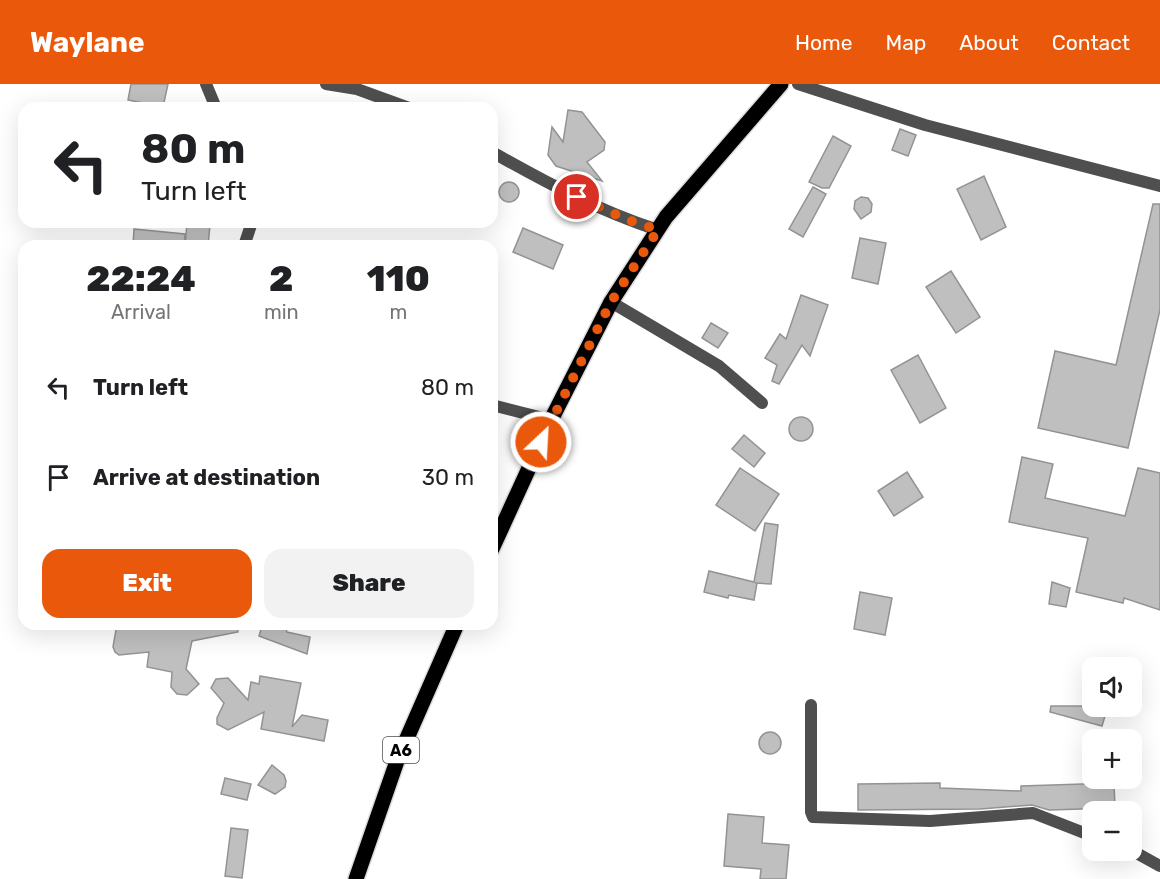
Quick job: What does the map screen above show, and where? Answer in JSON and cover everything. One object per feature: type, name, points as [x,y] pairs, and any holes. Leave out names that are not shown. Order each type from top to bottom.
[{"type":"main road","points":[[498,536],[551,420],[611,302],[666,217],[781,84]]},
{"type":"main road","name":"A6","points":[[356,879],[397,761],[454,630]]},
{"type":"street","points":[[206,84],[214,102]]},
{"type":"street","points":[[326,84],[357,89],[393,102]]},
{"type":"street","points":[[798,84],[925,125],[1160,186]]},
{"type":"street","points":[[498,155],[560,190],[628,220],[658,230]]},
{"type":"street","points":[[611,302],[719,366],[762,403]]},
{"type":"street","points":[[498,407],[551,420]]},
{"type":"street","points":[[811,705],[809,732],[813,817],[930,821],[1033,813],[1082,832]]},
{"type":"street","points":[[1142,856],[1160,866]]},
{"type":"building","points":[[131,84],[168,84],[164,102],[128,100]]},
{"type":"building","points":[[568,110],[582,112],[605,142],[604,150],[587,162],[602,181],[556,166],[548,155],[552,127],[563,142]]},
{"type":"building","points":[[900,129],[916,135],[908,156],[892,150]]},
{"type":"building","points":[[833,136],[851,146],[829,188],[822,188],[809,182]]},
{"type":"building","points":[[984,176],[1006,227],[981,240],[957,189]]},
{"type":"building","points":[[509,182],[516,185],[519,192],[516,199],[509,202],[502,199],[499,192],[502,185]]},
{"type":"building","points":[[813,187],[826,194],[803,237],[789,229]]},
{"type":"building","points":[[861,197],[868,198],[872,204],[871,212],[861,219],[854,209],[855,201]]},
{"type":"building","points":[[1153,204],[1160,204],[1160,310],[1128,448],[1038,428],[1055,351],[1116,365]]},
{"type":"building","points":[[187,228],[210,228],[209,240],[186,240]]},
{"type":"building","points":[[523,228],[563,245],[553,269],[513,252]]},
{"type":"building","points":[[134,229],[185,234],[184,240],[133,240]]},
{"type":"building","points":[[860,238],[886,243],[878,284],[852,278]]},
{"type":"building","points":[[951,271],[980,317],[956,333],[926,287]]},
{"type":"building","points":[[801,295],[828,305],[810,356],[802,345],[779,384],[772,381],[777,365],[765,358],[780,334],[786,339]]},
{"type":"building","points":[[711,323],[728,333],[718,348],[702,338]]},
{"type":"building","points":[[918,355],[946,408],[920,423],[891,370]]},
{"type":"building","points":[[801,417],[810,420],[813,429],[810,438],[801,441],[792,438],[789,429],[792,420]]},
{"type":"building","points":[[744,435],[765,453],[754,467],[732,449]]},
{"type":"building","points":[[1022,457],[1053,464],[1045,498],[1125,516],[1138,468],[1160,473],[1160,610],[1124,598],[1123,603],[1076,592],[1088,538],[1009,522]]},
{"type":"building","points":[[740,468],[779,494],[755,531],[716,505]]},
{"type":"building","points":[[907,472],[923,497],[894,516],[878,491]]},
{"type":"building","points":[[765,523],[778,525],[771,584],[757,583],[754,600],[729,595],[728,598],[704,592],[709,571],[754,582]]},
{"type":"building","points":[[1052,582],[1070,588],[1066,607],[1049,604]]},
{"type":"building","points":[[860,592],[892,598],[885,635],[854,629]]},
{"type":"building","points":[[116,630],[238,630],[238,632],[192,641],[186,669],[199,684],[187,695],[177,694],[171,687],[172,672],[147,667],[149,652],[119,655],[113,647]]},
{"type":"building","points":[[261,630],[286,630],[310,637],[307,654],[259,636]]},
{"type":"building","points":[[260,676],[301,683],[292,727],[302,715],[328,720],[324,741],[261,729],[264,712],[228,730],[217,724],[217,718],[224,703],[211,688],[216,679],[228,678],[248,700],[251,682],[259,684]]},
{"type":"building","points":[[1051,706],[1082,706],[1082,717],[1105,717],[1102,726],[1050,712]]},
{"type":"building","points":[[770,732],[778,735],[781,743],[778,751],[770,754],[762,751],[759,743],[762,735]]},
{"type":"building","points":[[272,765],[284,775],[286,781],[285,787],[275,794],[258,785]]},
{"type":"building","points":[[225,778],[251,784],[247,800],[221,794]]},
{"type":"building","points":[[940,783],[940,788],[1021,791],[1021,786],[1082,784],[1082,789],[1114,789],[1115,801],[1082,801],[1082,809],[1049,810],[1032,805],[980,809],[858,810],[858,784]]},
{"type":"building","points":[[728,814],[764,817],[762,843],[789,845],[786,879],[760,879],[761,869],[724,866]]},
{"type":"building","points":[[231,828],[248,830],[242,878],[225,876]]},
{"type":"route","points":[[541,442],[611,302],[658,230],[628,220],[577,197]]}]
